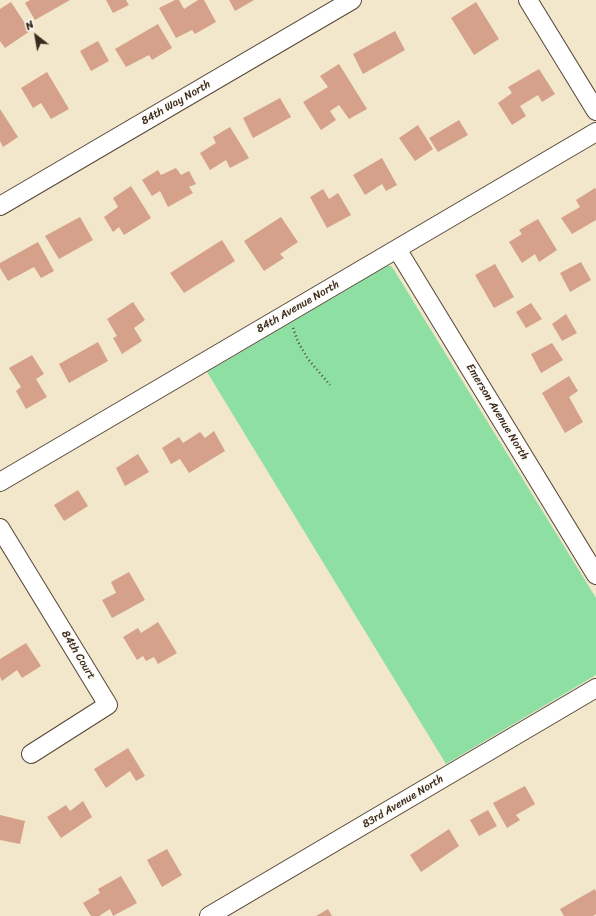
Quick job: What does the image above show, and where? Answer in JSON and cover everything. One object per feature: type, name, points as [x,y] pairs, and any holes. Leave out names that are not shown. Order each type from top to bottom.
[{"type":"street","name":"84th Way North","points":[[0,206],[352,0]]},
{"type":"street","points":[[528,0],[596,111]]},
{"type":"street","name":"84th Avenue North","points":[[0,482],[596,132]]},
{"type":"street","name":"Emerson Avenue North","points":[[397,249],[596,574]]},
{"type":"street","name":"84th Court","points":[[0,528],[108,705],[31,754]]},
{"type":"street","name":"83rd Avenue North","points":[[209,916],[596,688]]},
{"type":"path","points":[[292,326],[298,342],[308,359],[330,385]]},
{"type":"green space","points":[[387,266],[391,266],[394,270],[596,598],[596,675],[446,764],[207,372]]},
{"type":"building","points":[[30,0],[70,0],[35,20],[25,3]]},
{"type":"building","points":[[106,0],[126,0],[129,5],[113,13]]},
{"type":"building","points":[[175,0],[179,0],[184,9],[198,0],[204,0],[216,22],[195,34],[192,30],[176,38],[159,8]]},
{"type":"building","points":[[229,0],[254,0],[235,11]]},
{"type":"building","points":[[11,2],[30,31],[5,48],[0,41],[0,9]]},
{"type":"building","points":[[476,2],[499,39],[474,55],[451,18]]},
{"type":"building","points":[[158,24],[172,48],[152,60],[149,55],[126,67],[115,49]]},
{"type":"building","points":[[395,31],[405,50],[363,74],[353,54]]},
{"type":"building","points":[[98,41],[109,61],[91,71],[80,51]]},
{"type":"building","points":[[339,64],[367,109],[349,119],[339,105],[330,111],[336,120],[321,130],[303,102],[328,87],[320,76]]},
{"type":"building","points":[[539,69],[555,94],[542,102],[538,95],[520,106],[526,116],[512,125],[498,103],[512,93],[508,87]]},
{"type":"building","points":[[47,72],[69,109],[51,119],[41,103],[33,108],[21,88]]},
{"type":"building","points":[[280,98],[291,117],[253,138],[243,118]]},
{"type":"building","points":[[0,109],[18,137],[3,147],[0,141]]},
{"type":"building","points":[[459,120],[468,135],[438,152],[429,138]]},
{"type":"building","points":[[418,125],[433,149],[415,161],[399,138]]},
{"type":"building","points":[[230,127],[249,158],[230,168],[226,160],[210,170],[200,153],[216,143],[213,137]]},
{"type":"building","points":[[382,158],[397,185],[386,191],[382,184],[365,195],[353,175]]},
{"type":"building","points":[[176,168],[181,175],[189,171],[196,184],[189,187],[193,193],[168,207],[160,191],[152,196],[142,180],[158,170],[161,175]]},
{"type":"building","points":[[131,186],[151,218],[124,235],[119,227],[113,232],[104,217],[118,207],[113,198]]},
{"type":"building","points":[[595,188],[596,220],[572,234],[561,218],[580,207],[576,200]]},
{"type":"building","points":[[323,189],[329,199],[338,193],[351,215],[327,228],[310,197]]},
{"type":"building","points":[[80,217],[93,240],[59,259],[45,236]]},
{"type":"building","points":[[281,217],[298,242],[280,254],[284,258],[264,271],[244,241]]},
{"type":"building","points":[[538,219],[557,250],[539,262],[535,254],[522,263],[509,242],[522,234],[519,230]]},
{"type":"building","points":[[222,240],[235,261],[184,293],[170,273]]},
{"type":"building","points":[[38,242],[54,271],[41,278],[34,267],[8,281],[0,268],[0,263]]},
{"type":"building","points":[[581,262],[591,280],[570,292],[560,273]]},
{"type":"building","points":[[495,264],[514,297],[494,308],[475,275]]},
{"type":"building","points":[[133,302],[145,320],[134,328],[142,341],[122,354],[113,338],[117,336],[107,319]]},
{"type":"building","points":[[531,303],[542,319],[526,328],[516,312]]},
{"type":"building","points":[[566,314],[577,333],[562,341],[552,324]]},
{"type":"building","points":[[98,342],[108,361],[69,383],[59,364]]},
{"type":"building","points":[[552,343],[563,360],[541,373],[531,354]]},
{"type":"building","points":[[32,355],[44,374],[36,379],[47,397],[26,409],[16,391],[21,387],[9,368]]},
{"type":"building","points":[[569,376],[578,391],[569,397],[583,422],[565,433],[542,393]]},
{"type":"building","points":[[214,431],[225,451],[189,473],[180,459],[171,464],[162,448],[179,437],[183,443],[200,432],[205,438]]},
{"type":"building","points":[[138,454],[149,472],[125,486],[116,468]]},
{"type":"building","points":[[78,490],[88,506],[64,521],[54,505]]},
{"type":"building","points":[[129,572],[145,600],[112,618],[102,600],[116,593],[111,582]]},
{"type":"building","points":[[158,622],[177,653],[158,664],[154,657],[146,661],[143,656],[137,660],[123,637],[138,628],[141,633]]},
{"type":"building","points":[[26,643],[41,666],[22,678],[17,670],[2,681],[0,677],[0,659]]},
{"type":"building","points":[[128,748],[145,776],[136,781],[130,771],[106,788],[94,769]]},
{"type":"building","points":[[525,786],[535,804],[516,815],[520,820],[507,828],[493,803]]},
{"type":"building","points":[[83,801],[92,817],[61,838],[47,817],[66,805],[70,811]]},
{"type":"building","points":[[488,810],[497,826],[479,836],[470,820]]},
{"type":"building","points":[[0,815],[25,821],[20,844],[0,840]]},
{"type":"building","points":[[449,829],[459,846],[421,872],[410,855]]},
{"type":"building","points":[[167,849],[182,875],[162,887],[147,860]]},
{"type":"building","points":[[121,876],[137,903],[113,916],[110,909],[99,916],[91,916],[83,903],[100,893],[98,889]]},
{"type":"building","points":[[595,889],[596,914],[593,916],[564,916],[560,909]]},
{"type":"building","points":[[328,909],[332,916],[316,916]]}]
